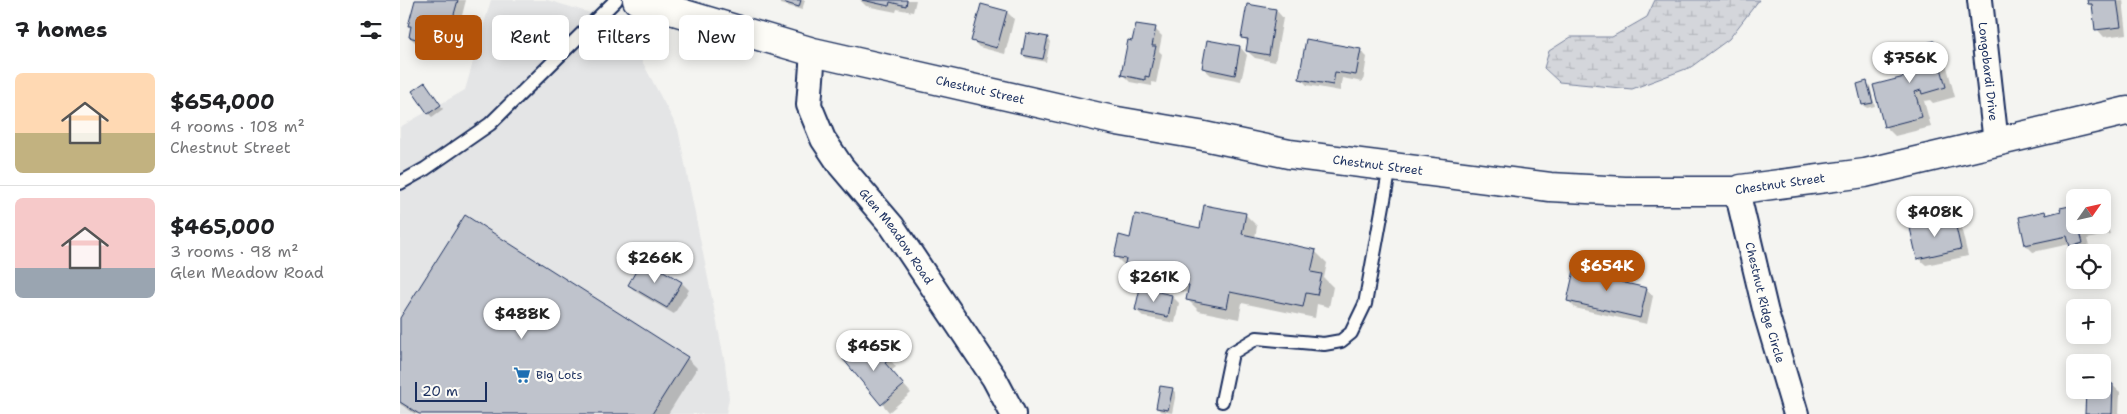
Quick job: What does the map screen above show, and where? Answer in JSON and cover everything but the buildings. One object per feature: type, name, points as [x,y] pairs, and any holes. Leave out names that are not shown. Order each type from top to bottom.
[{"type":"main road","name":"Chestnut Street","points":[[637,0],[813,52],[1117,121],[1199,135],[1289,154],[1550,187],[1625,191],[1737,191],[1740,189],[1865,173],[2127,112]]},
{"type":"street","name":"Longobardi Drive","points":[[1980,0],[1996,143]]},
{"type":"street","name":"Glen Meadow Road","points":[[813,52],[809,104],[823,139],[841,166],[892,226],[994,378],[1013,414]]},
{"type":"street","name":"Chestnut Ridge Circle","points":[[1737,191],[1766,313],[1796,414]]},
{"type":"lane","points":[[400,183],[425,169],[490,124],[616,0]]},
{"type":"lane","points":[[1222,401],[1232,353],[1242,345],[1257,338],[1324,344],[1341,341],[1351,333],[1365,304],[1390,167]]},
{"type":"shaded area","points":[[491,0],[547,0],[597,15],[579,15],[579,60],[641,60],[678,129],[725,363],[729,398],[726,414],[400,414],[400,127],[465,90],[474,60],[482,60],[482,31]]},
{"type":"green space","points":[[1655,0],[1759,0],[1729,39],[1691,67],[1632,89],[1559,82],[1544,68],[1549,51],[1571,37],[1612,37],[1647,17]]},
{"type":"place","name":"Big Lots","points":[[522,375]]}]
